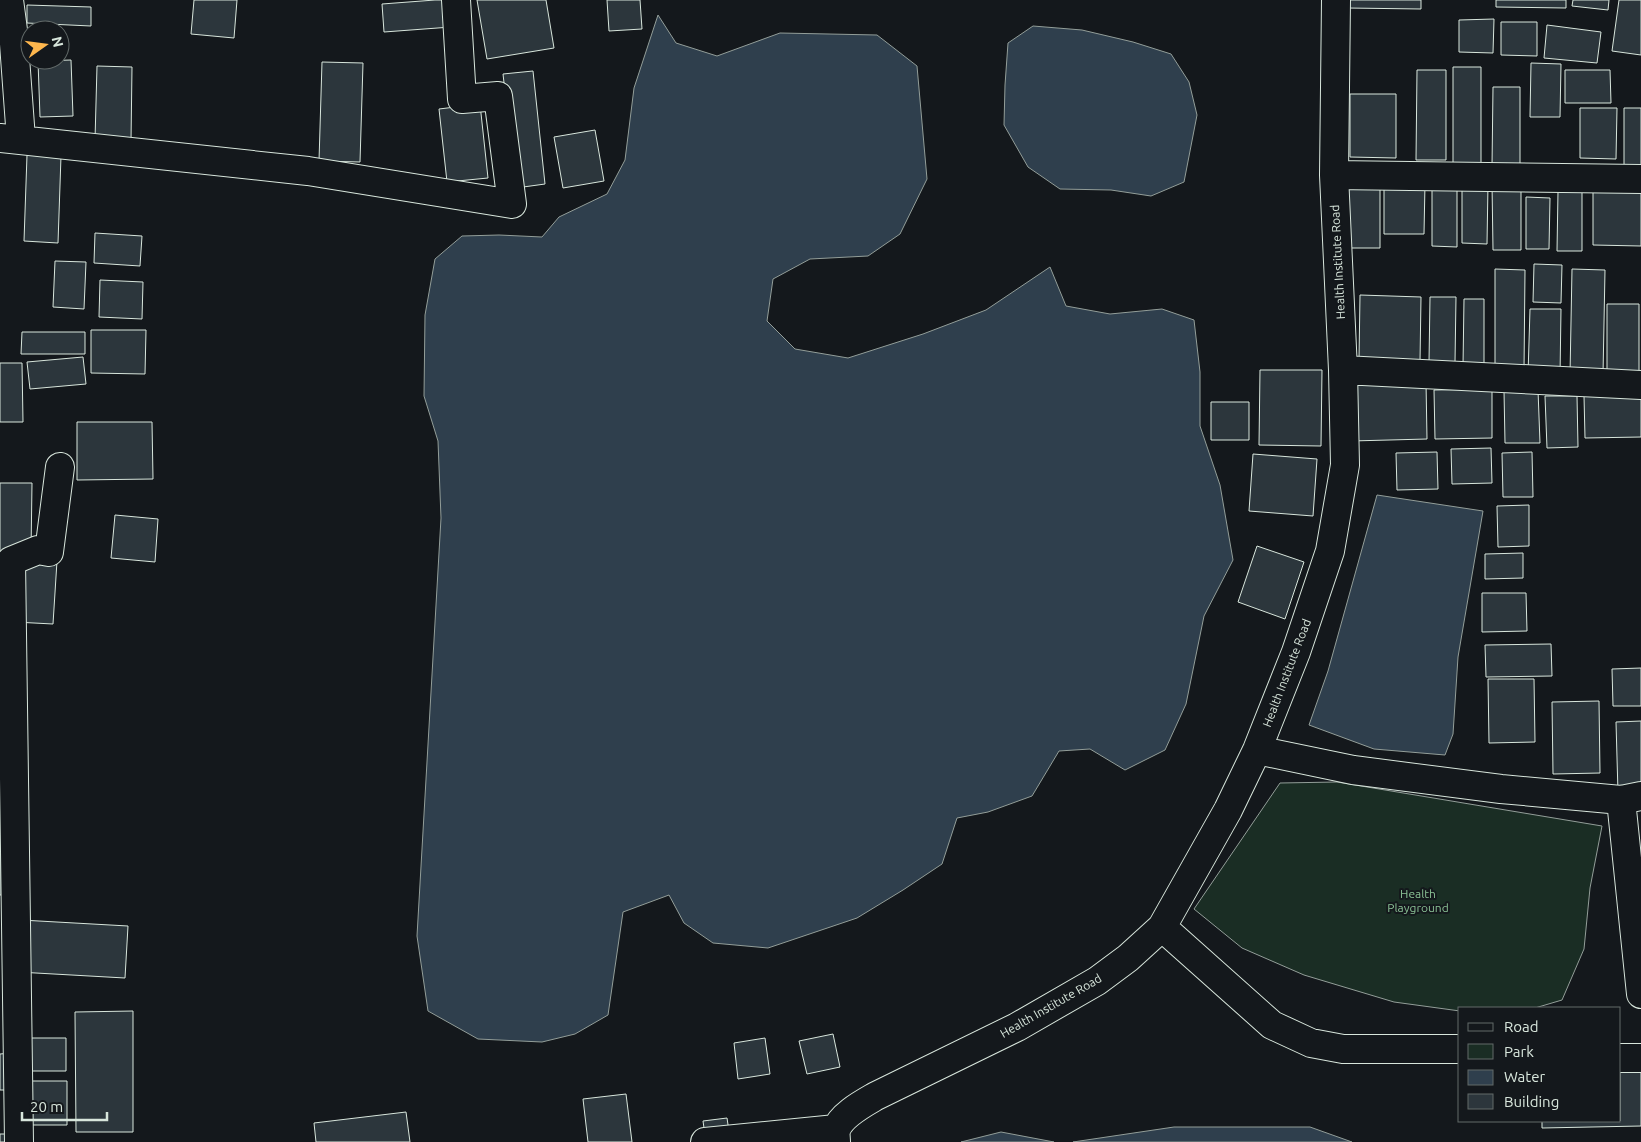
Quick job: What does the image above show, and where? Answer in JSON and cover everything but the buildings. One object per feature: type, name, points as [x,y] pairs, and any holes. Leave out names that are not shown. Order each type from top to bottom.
[{"type":"street","points":[[9,0],[13,30],[10,138],[308,171],[512,204],[498,96],[462,99],[456,0]]},
{"type":"street","name":"Health Institute Road","points":[[836,1135],[851,1112],[876,1096],[1017,1027],[1097,980],[1128,958],[1162,927],[1228,810],[1257,750],[1296,652],[1330,551],[1345,465],[1344,370],[1334,175],[1336,0]]},
{"type":"street","points":[[1334,175],[1641,180]]},
{"type":"street","points":[[1344,370],[1641,385]]},
{"type":"street","points":[[19,1142],[11,561],[38,550],[50,552],[60,467]]},
{"type":"street","points":[[1257,750],[1353,770],[1502,789],[1631,798],[1641,994]]},
{"type":"street","points":[[1162,927],[1272,1025],[1310,1043],[1342,1049],[1458,1049]]},
{"type":"street","points":[[1621,1058],[1641,1058]]},
{"type":"street","points":[[706,1142],[836,1135]]},
{"type":"green space","name":"Health Playground","points":[[1337,782],[1602,826],[1590,888],[1584,949],[1562,1000],[1538,1007],[1458,1007],[1458,1011],[1394,1002],[1304,975],[1242,948],[1194,909],[1280,783]]},
{"type":"water","points":[[658,15],[676,43],[717,56],[780,33],[877,35],[917,66],[927,179],[900,234],[868,256],[810,259],[773,279],[767,321],[795,349],[848,358],[923,334],[986,310],[1050,267],[1066,306],[1110,314],[1162,309],[1194,320],[1200,372],[1200,426],[1220,485],[1233,560],[1204,616],[1186,704],[1165,750],[1125,770],[1090,749],[1059,751],[1032,796],[988,812],[957,818],[942,864],[857,918],[768,948],[713,943],[684,923],[669,895],[623,912],[608,1015],[575,1034],[542,1042],[478,1039],[428,1011],[417,936],[441,518],[438,441],[424,396],[425,315],[435,259],[462,236],[542,237],[559,217],[607,194],[625,160],[634,88]]},
{"type":"water","points":[[1033,26],[1082,30],[1133,42],[1171,54],[1189,82],[1197,115],[1184,182],[1151,196],[1111,190],[1060,189],[1028,167],[1004,125],[1005,85],[1008,43]]},
{"type":"water","points":[[1377,495],[1483,511],[1458,657],[1453,734],[1445,755],[1374,749],[1309,725],[1328,671]]},
{"type":"water","points":[[1174,1127],[1310,1127],[1352,1142],[1073,1142]]},
{"type":"water","points":[[1001,1132],[1054,1142],[961,1142]]}]
